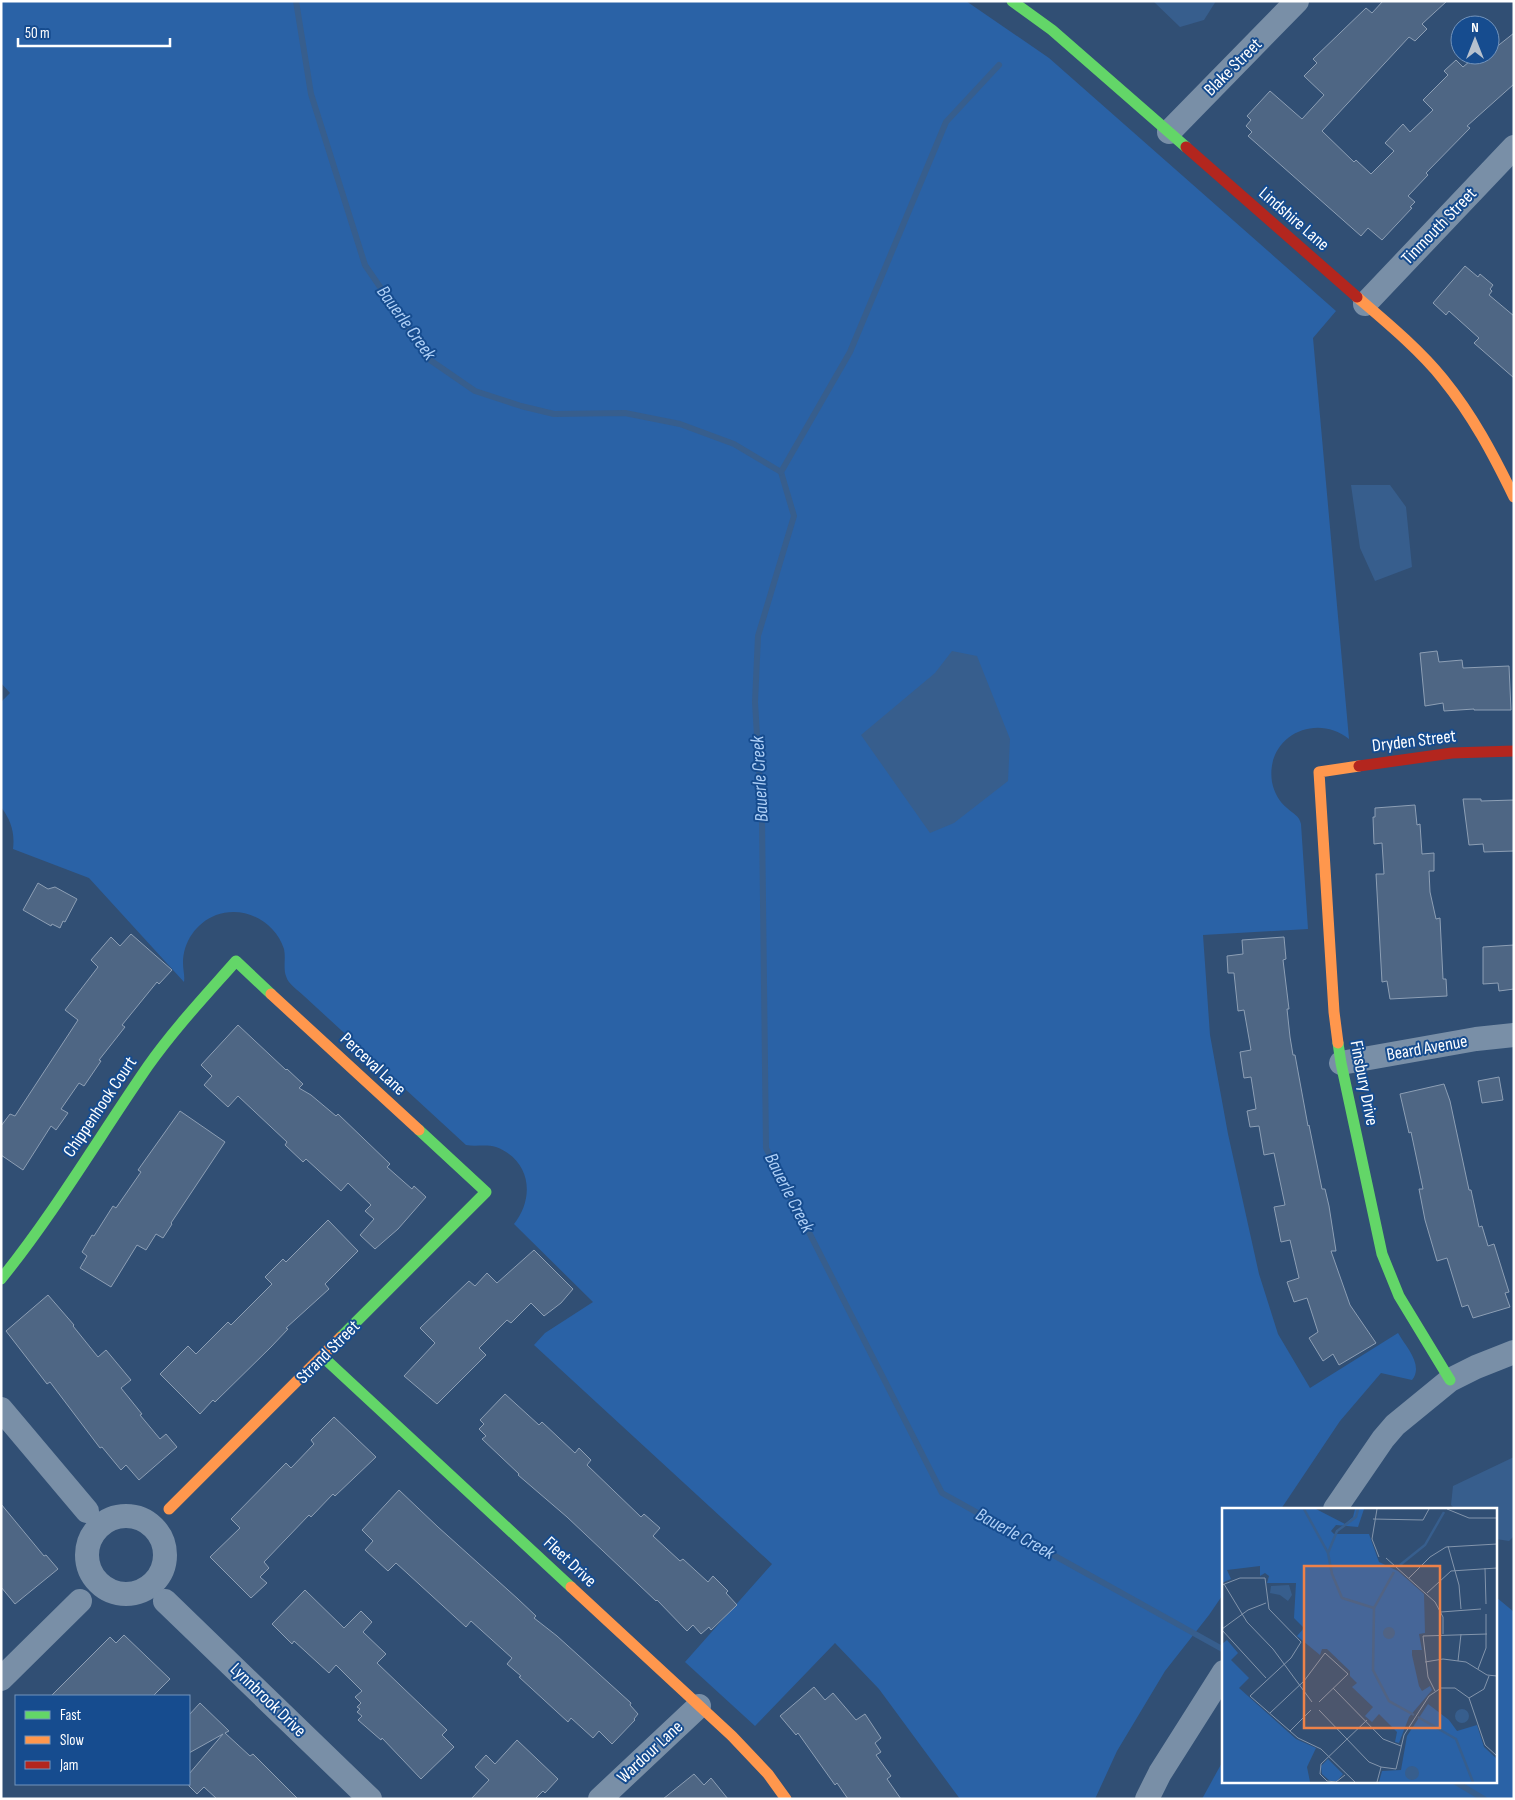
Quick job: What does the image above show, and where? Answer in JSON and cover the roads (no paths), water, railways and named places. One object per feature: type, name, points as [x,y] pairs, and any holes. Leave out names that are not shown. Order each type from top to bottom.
[{"type":"street","name":"Lindshire Lane","points":[[1012,1],[1052,30],[1420,354],[1459,400],[1492,451],[1514,497]]},
{"type":"street","name":"Blake Street","points":[[1168,132],[1297,1]]},
{"type":"street","name":"Tinmouth Street","points":[[1365,304],[1514,147]]},
{"type":"street","name":"Dryden Street","points":[[1319,772],[1452,753],[1514,751]]},
{"type":"street","name":"Finsbury Drive","points":[[1319,772],[1331,982],[1341,1063],[1377,1232],[1385,1261],[1399,1296],[1450,1380]]},
{"type":"street","name":"Perceval Lane","points":[[236,961],[486,1192]]},
{"type":"street","name":"Chippenhook Court","points":[[1,1279],[31,1242],[149,1065],[171,1036],[236,961]]},
{"type":"street","name":"Beard Avenue","points":[[1341,1063],[1476,1039],[1514,1035]]},
{"type":"street","name":"Strand Street","points":[[144,1520],[169,1509],[323,1358],[486,1192]]},
{"type":"street","points":[[1336,1508],[1383,1440],[1396,1425],[1450,1380],[1514,1352]]},
{"type":"street","name":"Fleet Drive","points":[[323,1358],[753,1756],[786,1799]]},
{"type":"street","points":[[1,1409],[87,1511],[92,1535]]},
{"type":"street","name":"Strand Street","points":[[161,1537],[169,1509]]},
{"type":"street","points":[[87,1511],[110,1519]]},
{"type":"street","points":[[127,1516],[144,1520],[153,1526],[161,1537],[165,1549],[160,1574],[152,1583],[138,1592],[119,1593],[108,1589],[98,1582],[91,1572],[87,1560],[87,1547],[92,1535],[100,1525],[110,1519],[127,1516]]},
{"type":"street","points":[[80,1601],[91,1572]]},
{"type":"street","points":[[160,1574],[165,1602]]},
{"type":"street","points":[[1,1679],[80,1601],[108,1589]]},
{"type":"street","name":"Lynnbrook Drive","points":[[138,1592],[165,1602],[370,1799]]},
{"type":"street","points":[[1147,1799],[1160,1773],[1220,1678]]},
{"type":"street","name":"Wardour Lane","points":[[600,1799],[699,1706]]},
{"type":"waterway","name":"Bauerle Creek","points":[[296,1],[311,94],[365,265],[430,360],[475,391],[521,406],[554,414],[625,413],[680,424],[734,444],[781,472],[794,516],[758,636],[755,702],[762,819],[766,1148],[942,1493],[1222,1649]]},
{"type":"waterway","points":[[781,472],[850,352],[946,122],[999,65]]},
{"type":"waterway","name":"Bauerle Creek","points":[[1456,1782],[1484,1799]]}]
